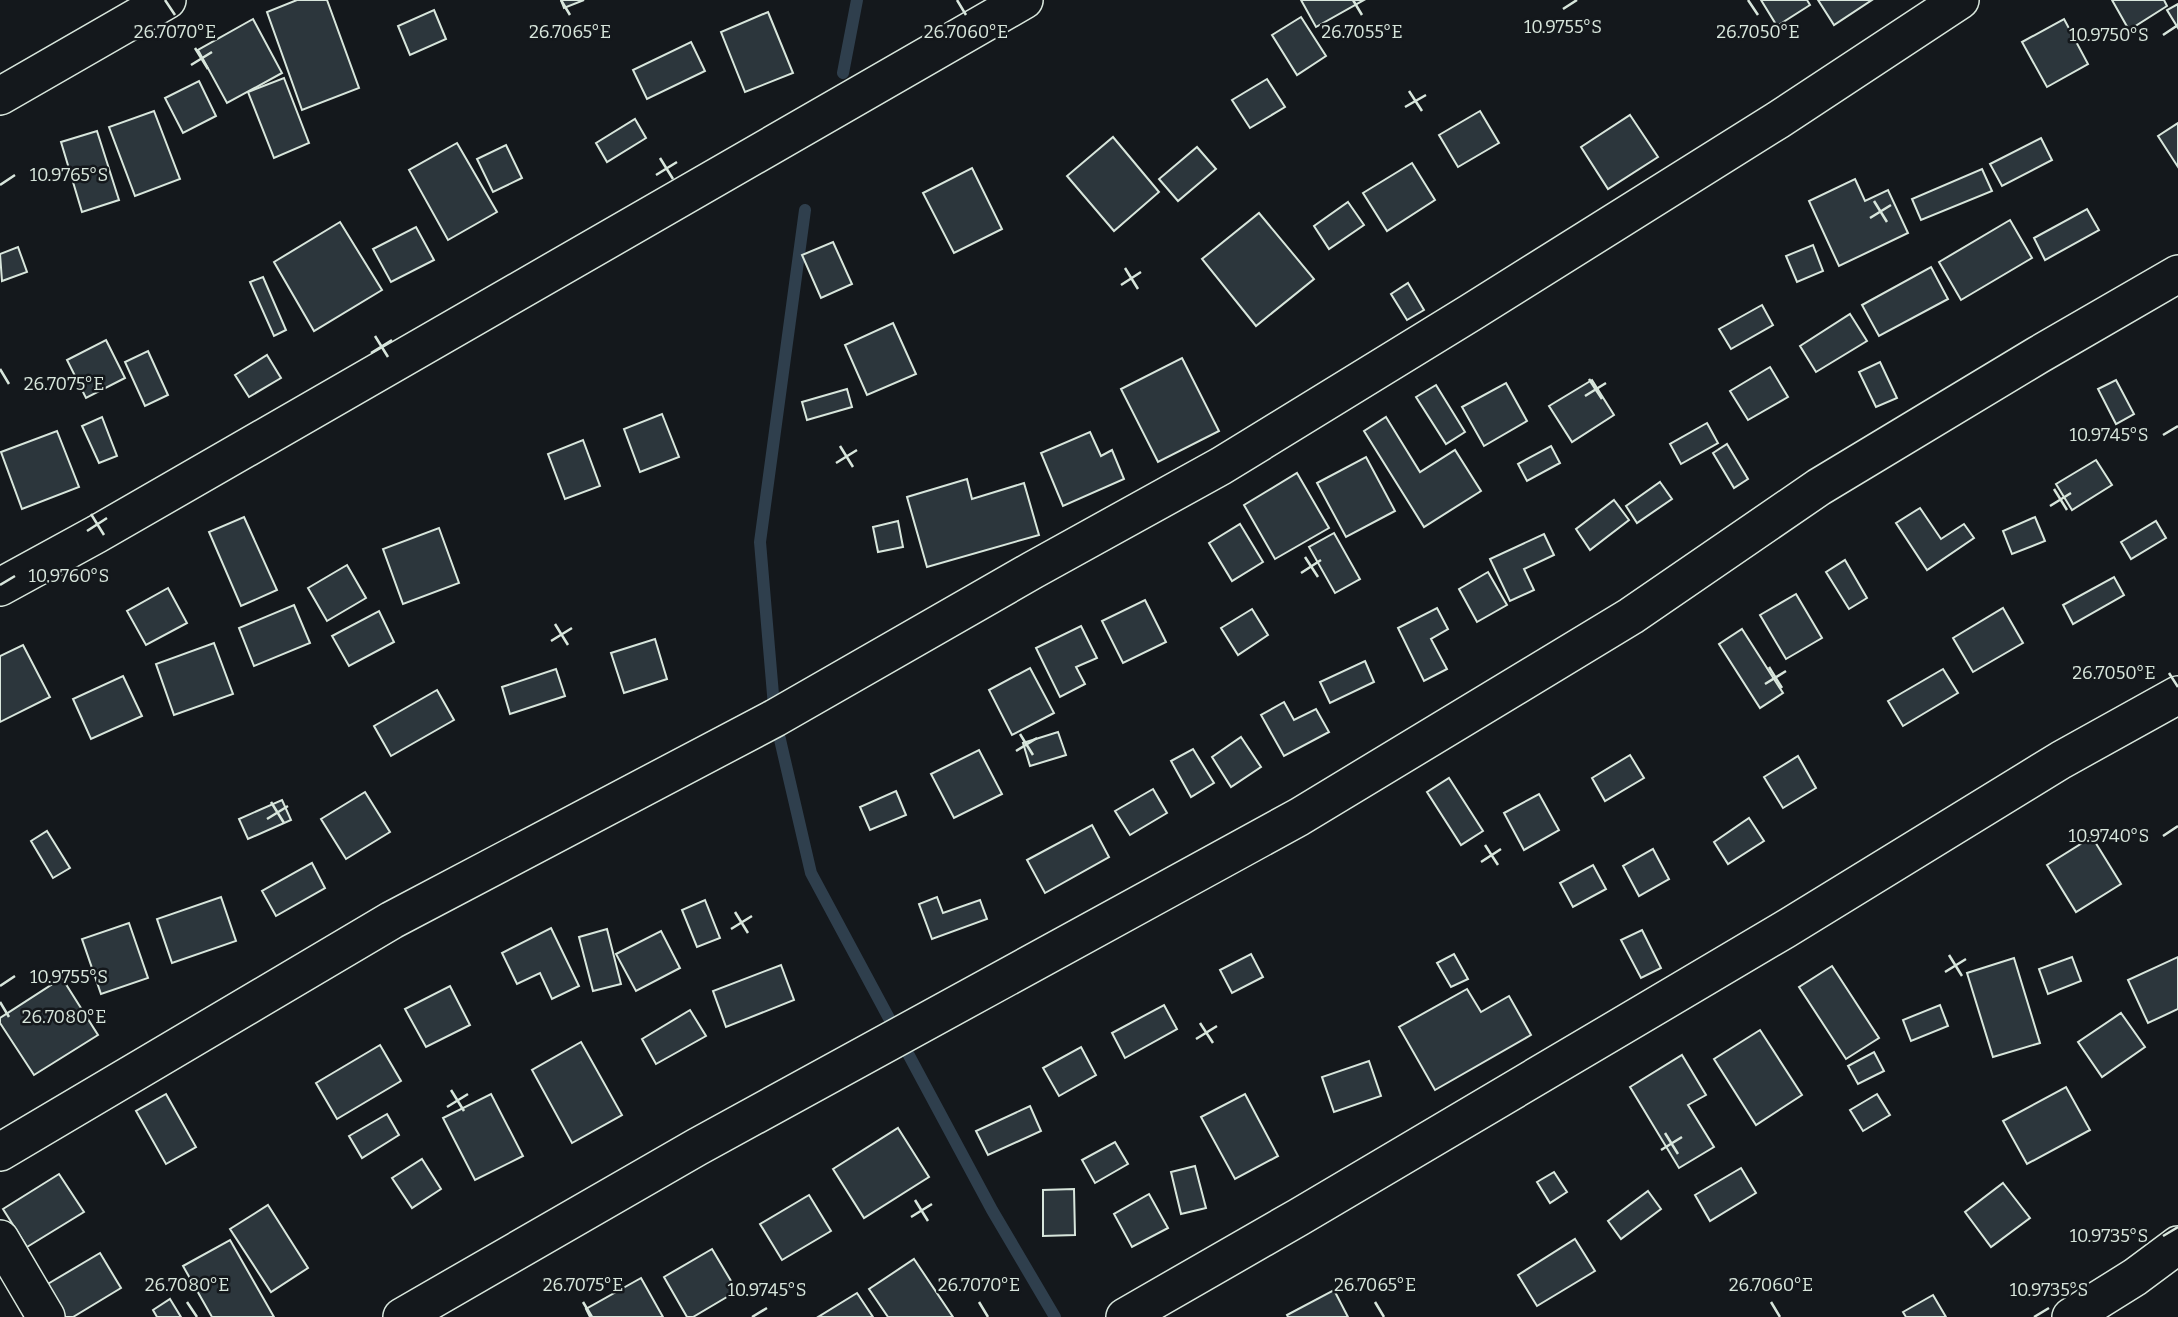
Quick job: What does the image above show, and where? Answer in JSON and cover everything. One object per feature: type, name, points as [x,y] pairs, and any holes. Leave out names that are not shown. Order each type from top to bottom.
[{"type":"street","points":[[0,96],[167,0]]},
{"type":"street","points":[[0,587],[134,513],[1024,0]]},
{"type":"street","points":[[0,1152],[392,920],[775,718],[1021,576],[1221,466],[1471,313],[1766,127],[1960,0]]},
{"type":"street","points":[[402,1317],[697,1147],[1298,817],[1630,616],[1819,487],[2178,274]]},
{"type":"street","points":[[1125,1317],[1784,930],[2061,760],[2178,695]]},
{"type":"street","points":[[0,1239],[46,1317]]},
{"type":"street","points":[[2070,1317],[2135,1277],[2178,1245]]},
{"type":"building","points":[[297,0],[327,0],[359,88],[302,110],[267,12]]},
{"type":"building","points":[[561,0],[584,0],[564,8]]},
{"type":"building","points":[[1301,0],[1364,0],[1316,27]]},
{"type":"building","points":[[1761,0],[1807,0],[1810,5],[1777,26]]},
{"type":"building","points":[[1818,0],[1872,0],[1834,25]]},
{"type":"building","points":[[2112,0],[2164,0],[2167,6],[2129,30]]},
{"type":"building","points":[[2178,4],[2178,28],[2167,10]]},
{"type":"building","points":[[434,10],[446,39],[410,55],[398,26]]},
{"type":"building","points":[[768,12],[793,73],[745,92],[721,32]]},
{"type":"building","points":[[1301,17],[1326,56],[1297,75],[1272,35]]},
{"type":"building","points":[[253,19],[282,73],[227,103],[198,50]]},
{"type":"building","points":[[2064,19],[2088,64],[2047,87],[2022,42]]},
{"type":"building","points":[[691,42],[705,71],[647,99],[633,70]]},
{"type":"building","points":[[284,78],[309,143],[274,158],[248,92]]},
{"type":"building","points":[[1267,79],[1285,107],[1250,128],[1232,100]]},
{"type":"building","points":[[199,81],[216,116],[183,133],[165,98]]},
{"type":"building","points":[[154,111],[180,179],[135,196],[109,127]]},
{"type":"building","points":[[1480,111],[1499,143],[1458,167],[1439,135]]},
{"type":"building","points":[[1630,115],[1658,157],[1608,189],[1581,147]]},
{"type":"building","points":[[635,119],[646,138],[607,162],[596,143]]},
{"type":"building","points":[[2178,123],[2178,167],[2158,136]]},
{"type":"building","points":[[97,131],[119,200],[82,212],[61,142]]},
{"type":"building","points":[[1113,137],[1159,192],[1114,231],[1067,176]]},
{"type":"building","points":[[2041,138],[2052,160],[2002,186],[1990,164]]},
{"type":"building","points":[[457,143],[497,212],[448,240],[409,170]]},
{"type":"building","points":[[506,145],[522,178],[493,192],[477,159]]},
{"type":"building","points":[[1197,147],[1216,169],[1178,201],[1159,179]]},
{"type":"building","points":[[1412,163],[1435,200],[1387,231],[1363,193]]},
{"type":"building","points":[[972,168],[1002,229],[954,253],[923,193]]},
{"type":"building","points":[[1982,169],[1992,191],[1921,220],[1912,199]]},
{"type":"building","points":[[1855,179],[1865,201],[1888,190],[1908,233],[1839,266],[1809,201]]},
{"type":"building","points":[[1348,202],[1364,225],[1329,249],[1314,226]]},
{"type":"building","points":[[2087,209],[2099,230],[2045,260],[2034,238]]},
{"type":"building","points":[[1259,213],[1314,279],[1256,326],[1202,259]]},
{"type":"building","points":[[2010,220],[2032,258],[1961,300],[1939,262]]},
{"type":"building","points":[[340,222],[382,290],[314,331],[274,262]]},
{"type":"building","points":[[416,227],[434,260],[391,282],[373,249]]},
{"type":"building","points":[[833,242],[852,284],[821,298],[802,255]]},
{"type":"building","points":[[1813,245],[1823,271],[1797,282],[1786,256]]},
{"type":"building","points":[[18,247],[27,272],[2,281],[0,254]]},
{"type":"building","points":[[1931,267],[1948,299],[1879,336],[1862,305]]},
{"type":"building","points":[[263,277],[286,330],[274,336],[250,282]]},
{"type":"building","points":[[1408,283],[1424,310],[1407,320],[1391,294]]},
{"type":"building","points":[[1762,305],[1773,325],[1731,349],[1719,329]]},
{"type":"building","points":[[1850,314],[1867,341],[1816,372],[1800,346]]},
{"type":"building","points":[[893,323],[916,374],[867,395],[845,345]]},
{"type":"building","points":[[106,340],[125,378],[86,398],[67,360]]},
{"type":"building","points":[[148,351],[168,395],[145,406],[125,362]]},
{"type":"building","points":[[267,355],[281,378],[249,397],[235,375]]},
{"type":"building","points":[[1182,358],[1219,431],[1158,462],[1121,389]]},
{"type":"building","points":[[1880,362],[1897,398],[1876,407],[1859,372]]},
{"type":"building","points":[[1770,367],[1788,397],[1748,420],[1730,391]]},
{"type":"building","points":[[1592,380],[1614,415],[1572,442],[1549,406]]},
{"type":"building","points":[[2116,380],[2134,414],[2116,424],[2098,389]]},
{"type":"building","points":[[1506,383],[1527,421],[1484,446],[1462,407]]},
{"type":"building","points":[[1436,385],[1465,432],[1446,444],[1416,397]]},
{"type":"building","points":[[847,389],[852,407],[807,420],[802,402]]},
{"type":"building","points":[[662,414],[679,457],[640,472],[624,429]]},
{"type":"building","points":[[102,417],[117,456],[99,463],[82,426]]},
{"type":"building","points":[[1386,417],[1420,472],[1455,450],[1481,491],[1424,527],[1364,431]]},
{"type":"building","points":[[1707,423],[1718,443],[1681,464],[1670,444]]},
{"type":"building","points":[[57,431],[79,487],[22,509],[1,452]]},
{"type":"building","points":[[1090,432],[1101,456],[1112,450],[1124,479],[1063,506],[1041,453]]},
{"type":"building","points":[[583,440],[600,486],[565,499],[548,454]]},
{"type":"building","points":[[1727,444],[1748,479],[1734,488],[1713,453]]},
{"type":"building","points":[[1551,446],[1560,463],[1527,481],[1518,464]]},
{"type":"building","points":[[1366,457],[1395,511],[1346,537],[1317,483]]},
{"type":"building","points":[[2096,460],[2112,485],[2072,510],[2056,484]]},
{"type":"building","points":[[1297,473],[1329,528],[1275,559],[1244,505]]},
{"type":"building","points":[[967,479],[972,499],[1024,483],[1039,535],[927,567],[907,497]]},
{"type":"building","points":[[1660,482],[1672,499],[1637,523],[1626,506]]},
{"type":"building","points":[[1614,500],[1629,520],[1590,550],[1576,529]]},
{"type":"building","points":[[1920,508],[1941,539],[1964,524],[1974,538],[1927,570],[1896,523]]},
{"type":"building","points":[[244,517],[277,590],[241,606],[209,532]]},
{"type":"building","points":[[2035,517],[2045,541],[2012,554],[2003,531]]},
{"type":"building","points":[[898,521],[903,547],[878,552],[873,527]]},
{"type":"building","points":[[2156,521],[2166,538],[2131,559],[2121,542]]},
{"type":"building","points":[[1240,524],[1263,562],[1232,581],[1209,543]]},
{"type":"building","points":[[439,528],[459,583],[403,604],[383,549]]},
{"type":"building","points":[[1334,533],[1360,579],[1335,593],[1309,547]]},
{"type":"building","points":[[1544,534],[1554,555],[1524,569],[1534,590],[1510,601],[1490,559]]},
{"type":"building","points":[[1845,560],[1867,598],[1849,609],[1826,572]]},
{"type":"building","points":[[347,565],[366,598],[327,621],[308,588]]},
{"type":"building","points":[[1488,572],[1507,605],[1477,622],[1459,589]]},
{"type":"building","points":[[2114,577],[2124,595],[2073,624],[2063,605]]},
{"type":"building","points":[[168,588],[187,623],[146,645],[127,611]]},
{"type":"building","points":[[1796,594],[1822,638],[1786,659],[1760,615]]},
{"type":"building","points":[[1145,600],[1166,642],[1123,663],[1102,621]]},
{"type":"building","points":[[294,605],[310,643],[254,666],[239,628]]},
{"type":"building","points":[[1437,608],[1448,629],[1431,639],[1447,669],[1424,681],[1398,628]]},
{"type":"building","points":[[2003,608],[2023,643],[1973,672],[1953,638]]},
{"type":"building","points":[[1252,609],[1268,635],[1238,655],[1221,628]]},
{"type":"building","points":[[379,611],[394,642],[349,666],[332,636]]},
{"type":"building","points":[[1081,626],[1097,658],[1076,667],[1085,684],[1060,697],[1036,648]]},
{"type":"building","points":[[1742,629],[1783,693],[1760,708],[1719,644]]},
{"type":"building","points":[[655,639],[667,679],[624,693],[611,653]]},
{"type":"building","points":[[214,643],[233,694],[174,715],[156,664]]},
{"type":"building","points":[[23,645],[50,697],[0,722],[0,656]]},
{"type":"building","points":[[1365,661],[1374,682],[1330,703],[1320,682]]},
{"type":"building","points":[[1030,668],[1054,713],[1012,735],[989,690]]},
{"type":"building","points":[[556,669],[565,696],[510,714],[502,687]]},
{"type":"building","points":[[1943,669],[1958,693],[1903,726],[1888,701]]},
{"type":"building","points":[[123,676],[142,716],[91,739],[73,699]]},
{"type":"building","points":[[437,690],[454,720],[391,756],[374,726]]},
{"type":"building","points":[[1284,702],[1294,720],[1316,709],[1329,732],[1284,756],[1261,715]]},
{"type":"building","points":[[1058,732],[1066,755],[1030,766],[1023,743]]},
{"type":"building","points":[[1241,737],[1261,767],[1231,787],[1212,757]]},
{"type":"building","points":[[1193,749],[1214,783],[1191,797],[1171,761]]},
{"type":"building","points":[[979,750],[1002,794],[954,818],[931,774]]},
{"type":"building","points":[[1630,755],[1644,778],[1605,801],[1592,778]]},
{"type":"building","points":[[1798,756],[1816,788],[1783,808],[1764,777]]},
{"type":"building","points":[[1449,778],[1483,831],[1461,845],[1427,792]]},
{"type":"building","points":[[1153,789],[1167,813],[1130,835],[1115,811]]},
{"type":"building","points":[[896,791],[906,815],[870,830],[860,807]]},
{"type":"building","points":[[365,792],[390,832],[346,859],[321,819]]},
{"type":"building","points":[[1539,794],[1559,830],[1524,850],[1504,813]]},
{"type":"building","points":[[282,800],[291,820],[248,839],[239,819]]},
{"type":"building","points":[[1749,818],[1764,841],[1728,864],[1714,842]]},
{"type":"building","points":[[1092,825],[1109,857],[1045,893],[1027,860]]},
{"type":"building","points":[[47,831],[70,868],[53,878],[31,841]]},
{"type":"building","points":[[2092,837],[2121,884],[2076,912],[2047,865]]},
{"type":"building","points":[[1653,849],[1669,879],[1639,896],[1623,866]]},
{"type":"building","points":[[312,863],[325,888],[276,916],[262,891]]},
{"type":"building","points":[[1593,865],[1606,889],[1573,907],[1560,883]]},
{"type":"building","points":[[221,897],[236,941],[172,963],[157,919]]},
{"type":"building","points":[[937,897],[943,913],[980,900],[987,919],[932,939],[919,904]]},
{"type":"building","points":[[705,900],[720,938],[697,947],[682,910]]},
{"type":"building","points":[[129,923],[148,978],[101,994],[82,939]]},
{"type":"building","points":[[551,928],[579,986],[552,999],[540,973],[517,984],[502,953]]},
{"type":"building","points":[[607,929],[621,984],[593,991],[579,937]]},
{"type":"building","points":[[1642,930],[1661,968],[1641,978],[1621,940]]},
{"type":"building","points":[[661,931],[680,968],[636,991],[616,954]]},
{"type":"building","points":[[1251,954],[1263,977],[1232,993],[1220,970]]},
{"type":"building","points":[[1454,954],[1468,979],[1451,987],[1437,963]]},
{"type":"building","points":[[2072,957],[2081,981],[2048,994],[2039,969]]},
{"type":"building","points":[[2178,957],[2178,1009],[2148,1023],[2128,980]]},
{"type":"building","points":[[2014,958],[2040,1043],[1993,1057],[1967,973]]},
{"type":"building","points":[[781,965],[794,1000],[726,1027],[713,991]]},
{"type":"building","points":[[1832,966],[1879,1038],[1846,1059],[1799,987]]},
{"type":"building","points":[[62,978],[98,1035],[34,1075],[0,1023],[0,1018]]},
{"type":"building","points":[[450,986],[470,1025],[426,1047],[405,1009]]},
{"type":"building","points":[[1467,989],[1481,1012],[1509,996],[1531,1035],[1435,1090],[1399,1027]]},
{"type":"building","points":[[1164,1005],[1177,1029],[1125,1058],[1112,1033]]},
{"type":"building","points":[[1940,1005],[1948,1026],[1911,1041],[1903,1020]]},
{"type":"building","points":[[690,1010],[706,1036],[656,1064],[642,1039]]},
{"type":"building","points":[[2121,1013],[2145,1047],[2102,1077],[2078,1042]]},
{"type":"building","points":[[1760,1030],[1802,1095],[1756,1125],[1714,1059]]},
{"type":"building","points":[[581,1042],[622,1115],[572,1143],[532,1070]]},
{"type":"building","points":[[380,1045],[401,1081],[337,1119],[316,1083]]},
{"type":"building","points":[[1081,1047],[1096,1075],[1059,1096],[1043,1068]]},
{"type":"building","points":[[1874,1052],[1884,1071],[1858,1084],[1848,1066]]},
{"type":"building","points":[[1682,1055],[1706,1095],[1688,1105],[1714,1147],[1679,1168],[1630,1087]]},
{"type":"building","points":[[1369,1061],[1381,1096],[1334,1112],[1322,1077]]},
{"type":"building","points":[[2066,1087],[2090,1130],[2027,1164],[2003,1121]]},
{"type":"building","points":[[166,1094],[196,1147],[166,1164],[136,1111]]},
{"type":"building","points":[[491,1094],[523,1156],[475,1180],[443,1118]]},
{"type":"building","points":[[1245,1094],[1278,1156],[1235,1179],[1201,1117]]},
{"type":"building","points":[[1877,1094],[1890,1115],[1863,1131],[1850,1110]]},
{"type":"building","points":[[1030,1106],[1041,1131],[988,1155],[976,1131]]},
{"type":"building","points":[[387,1114],[399,1135],[362,1158],[349,1136]]},
{"type":"building","points":[[898,1128],[929,1177],[864,1218],[833,1169]]},
{"type":"building","points":[[1115,1142],[1128,1164],[1095,1183],[1082,1160]]},
{"type":"building","points":[[422,1159],[441,1189],[412,1208],[392,1178]]},
{"type":"building","points":[[1195,1166],[1206,1208],[1181,1214],[1171,1172]]},
{"type":"building","points":[[1741,1168],[1756,1193],[1710,1221],[1695,1195]]},
{"type":"building","points":[[1554,1172],[1567,1192],[1550,1203],[1537,1182]]},
{"type":"building","points":[[59,1174],[84,1212],[27,1247],[3,1209]]},
{"type":"building","points":[[2003,1183],[2030,1218],[1991,1247],[1965,1212]]},
{"type":"building","points":[[1074,1189],[1075,1235],[1043,1236],[1043,1190]]},
{"type":"building","points":[[1648,1191],[1661,1209],[1621,1239],[1608,1221]]},
{"type":"building","points":[[1149,1194],[1168,1228],[1132,1247],[1114,1214]]},
{"type":"building","points":[[809,1195],[831,1231],[782,1260],[760,1224]]},
{"type":"building","points":[[268,1205],[308,1268],[271,1292],[230,1229]]},
{"type":"building","points":[[1575,1239],[1595,1271],[1537,1306],[1518,1275]]},
{"type":"building","points":[[230,1240],[274,1317],[212,1317],[183,1266]]},
{"type":"building","points":[[712,1249],[737,1291],[693,1317],[687,1317],[664,1277]]},
{"type":"building","points":[[100,1253],[121,1288],[73,1317],[65,1317],[46,1285]]},
{"type":"building","points":[[914,1259],[953,1317],[888,1317],[869,1289]]},
{"type":"building","points":[[641,1278],[663,1317],[590,1317],[586,1309]]},
{"type":"building","points":[[1334,1290],[1348,1317],[1288,1317],[1287,1315]]},
{"type":"building","points":[[857,1293],[873,1317],[818,1317]]},
{"type":"building","points":[[1933,1295],[1946,1317],[1906,1317],[1903,1312]]},
{"type":"building","points":[[170,1299],[181,1317],[157,1317],[153,1310]]},
{"type":"waterway","points":[[843,73],[857,0]]},
{"type":"waterway","points":[[805,210],[760,542],[775,718],[811,873],[992,1210],[1055,1317]]}]
